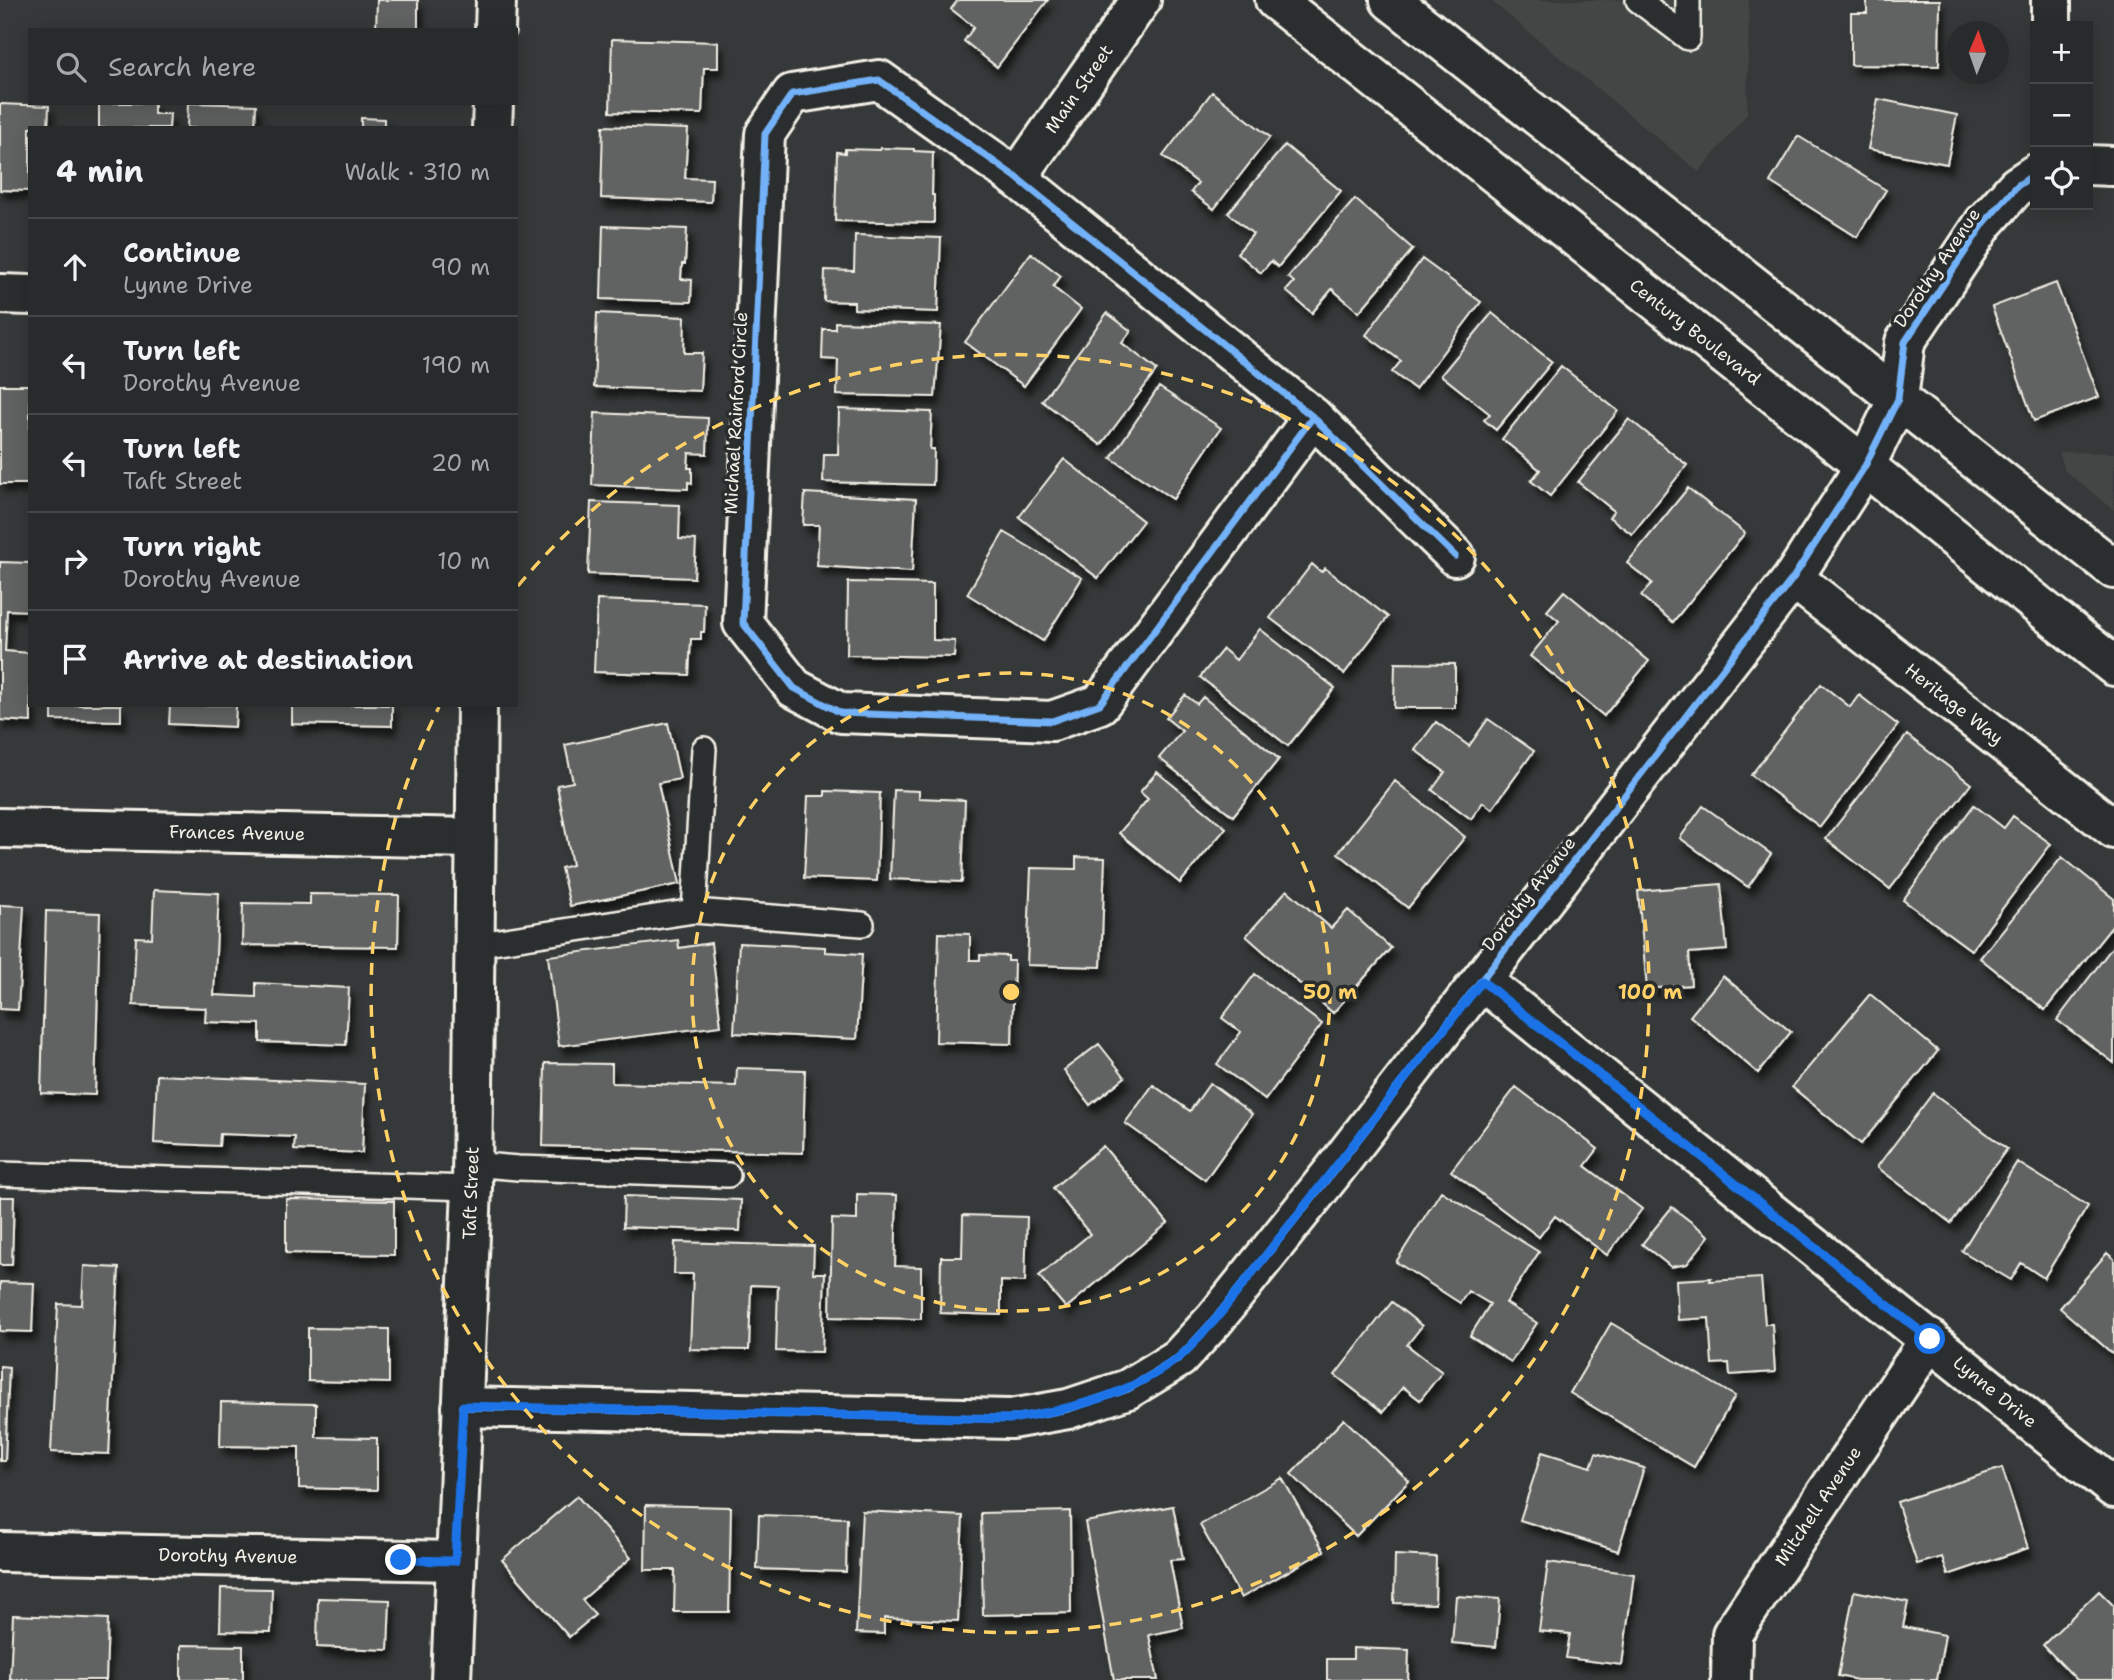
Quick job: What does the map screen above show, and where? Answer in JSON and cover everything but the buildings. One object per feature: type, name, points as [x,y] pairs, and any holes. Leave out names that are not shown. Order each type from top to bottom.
[{"type":"street","points":[[495,28],[496,0]]},
{"type":"street","name":"Main Street","points":[[1017,178],[1141,0]]},
{"type":"street","name":"Century Boulevard","points":[[1275,0],[2114,666]]},
{"type":"street","points":[[1390,0],[2114,569]]},
{"type":"street","points":[[2051,0],[2051,21]]},
{"type":"street","name":"Michael Rainford Circle","points":[[1313,417],[1100,704],[1052,720],[841,713],[794,688],[743,623],[765,134],[792,94],[879,80],[1017,178],[1313,417],[1455,556]]},
{"type":"street","points":[[492,126],[493,105]]},
{"type":"street","points":[[2093,165],[2114,166]]},
{"type":"street","name":"Dorothy Avenue","points":[[463,1406],[1011,1419],[1069,1409],[1128,1389],[1179,1358],[1215,1320],[1482,981],[1793,578],[1865,466],[1898,399],[1905,342],[1984,223],[2017,187],[2030,178]]},
{"type":"street","points":[[0,294],[28,295]]},
{"type":"street","name":"Heritage Way","points":[[1793,578],[2114,829]]},
{"type":"street","name":"Taft Street","points":[[451,1680],[472,1176],[477,707]]},
{"type":"street","name":"Frances Avenue","points":[[0,828],[474,838]]},
{"type":"street","name":"Lynne Drive","points":[[1482,981],[2114,1488]]},
{"type":"street","name":"Mitchell Avenue","points":[[1731,1680],[1732,1634],[1930,1339]]},
{"type":"street","name":"Dorothy Avenue","points":[[0,1552],[455,1561]]},
{"type":"lane","points":[[1638,0],[1688,38],[1688,0]]},
{"type":"lane","points":[[694,911],[704,749]]},
{"type":"lane","points":[[473,945],[694,911],[862,924]]},
{"type":"lane","points":[[0,1174],[472,1176],[517,1168],[728,1175]]},
{"type":"shaded area","points":[[1490,0],[1749,0],[1747,114],[1699,172]]},
{"type":"shaded area","points":[[2059,452],[2114,453],[2114,510],[2065,471]]},
{"type":"cycle path","points":[[1313,417],[1100,704],[1052,721],[841,713],[794,688],[743,623],[765,134],[792,94],[879,80],[1017,178],[1313,417],[1455,556]]},
{"type":"cycle path","points":[[462,1407],[1011,1419],[1068,1409],[1128,1389],[1179,1358],[1215,1319],[1332,1173],[1793,578],[1865,466],[1898,399],[1905,342],[1984,223],[2017,186],[2030,177]]},
{"type":"route","points":[[401,1560],[455,1561],[463,1406],[1011,1419],[1069,1409],[1128,1389],[1179,1358],[1215,1320],[1482,981],[1930,1339]]}]
